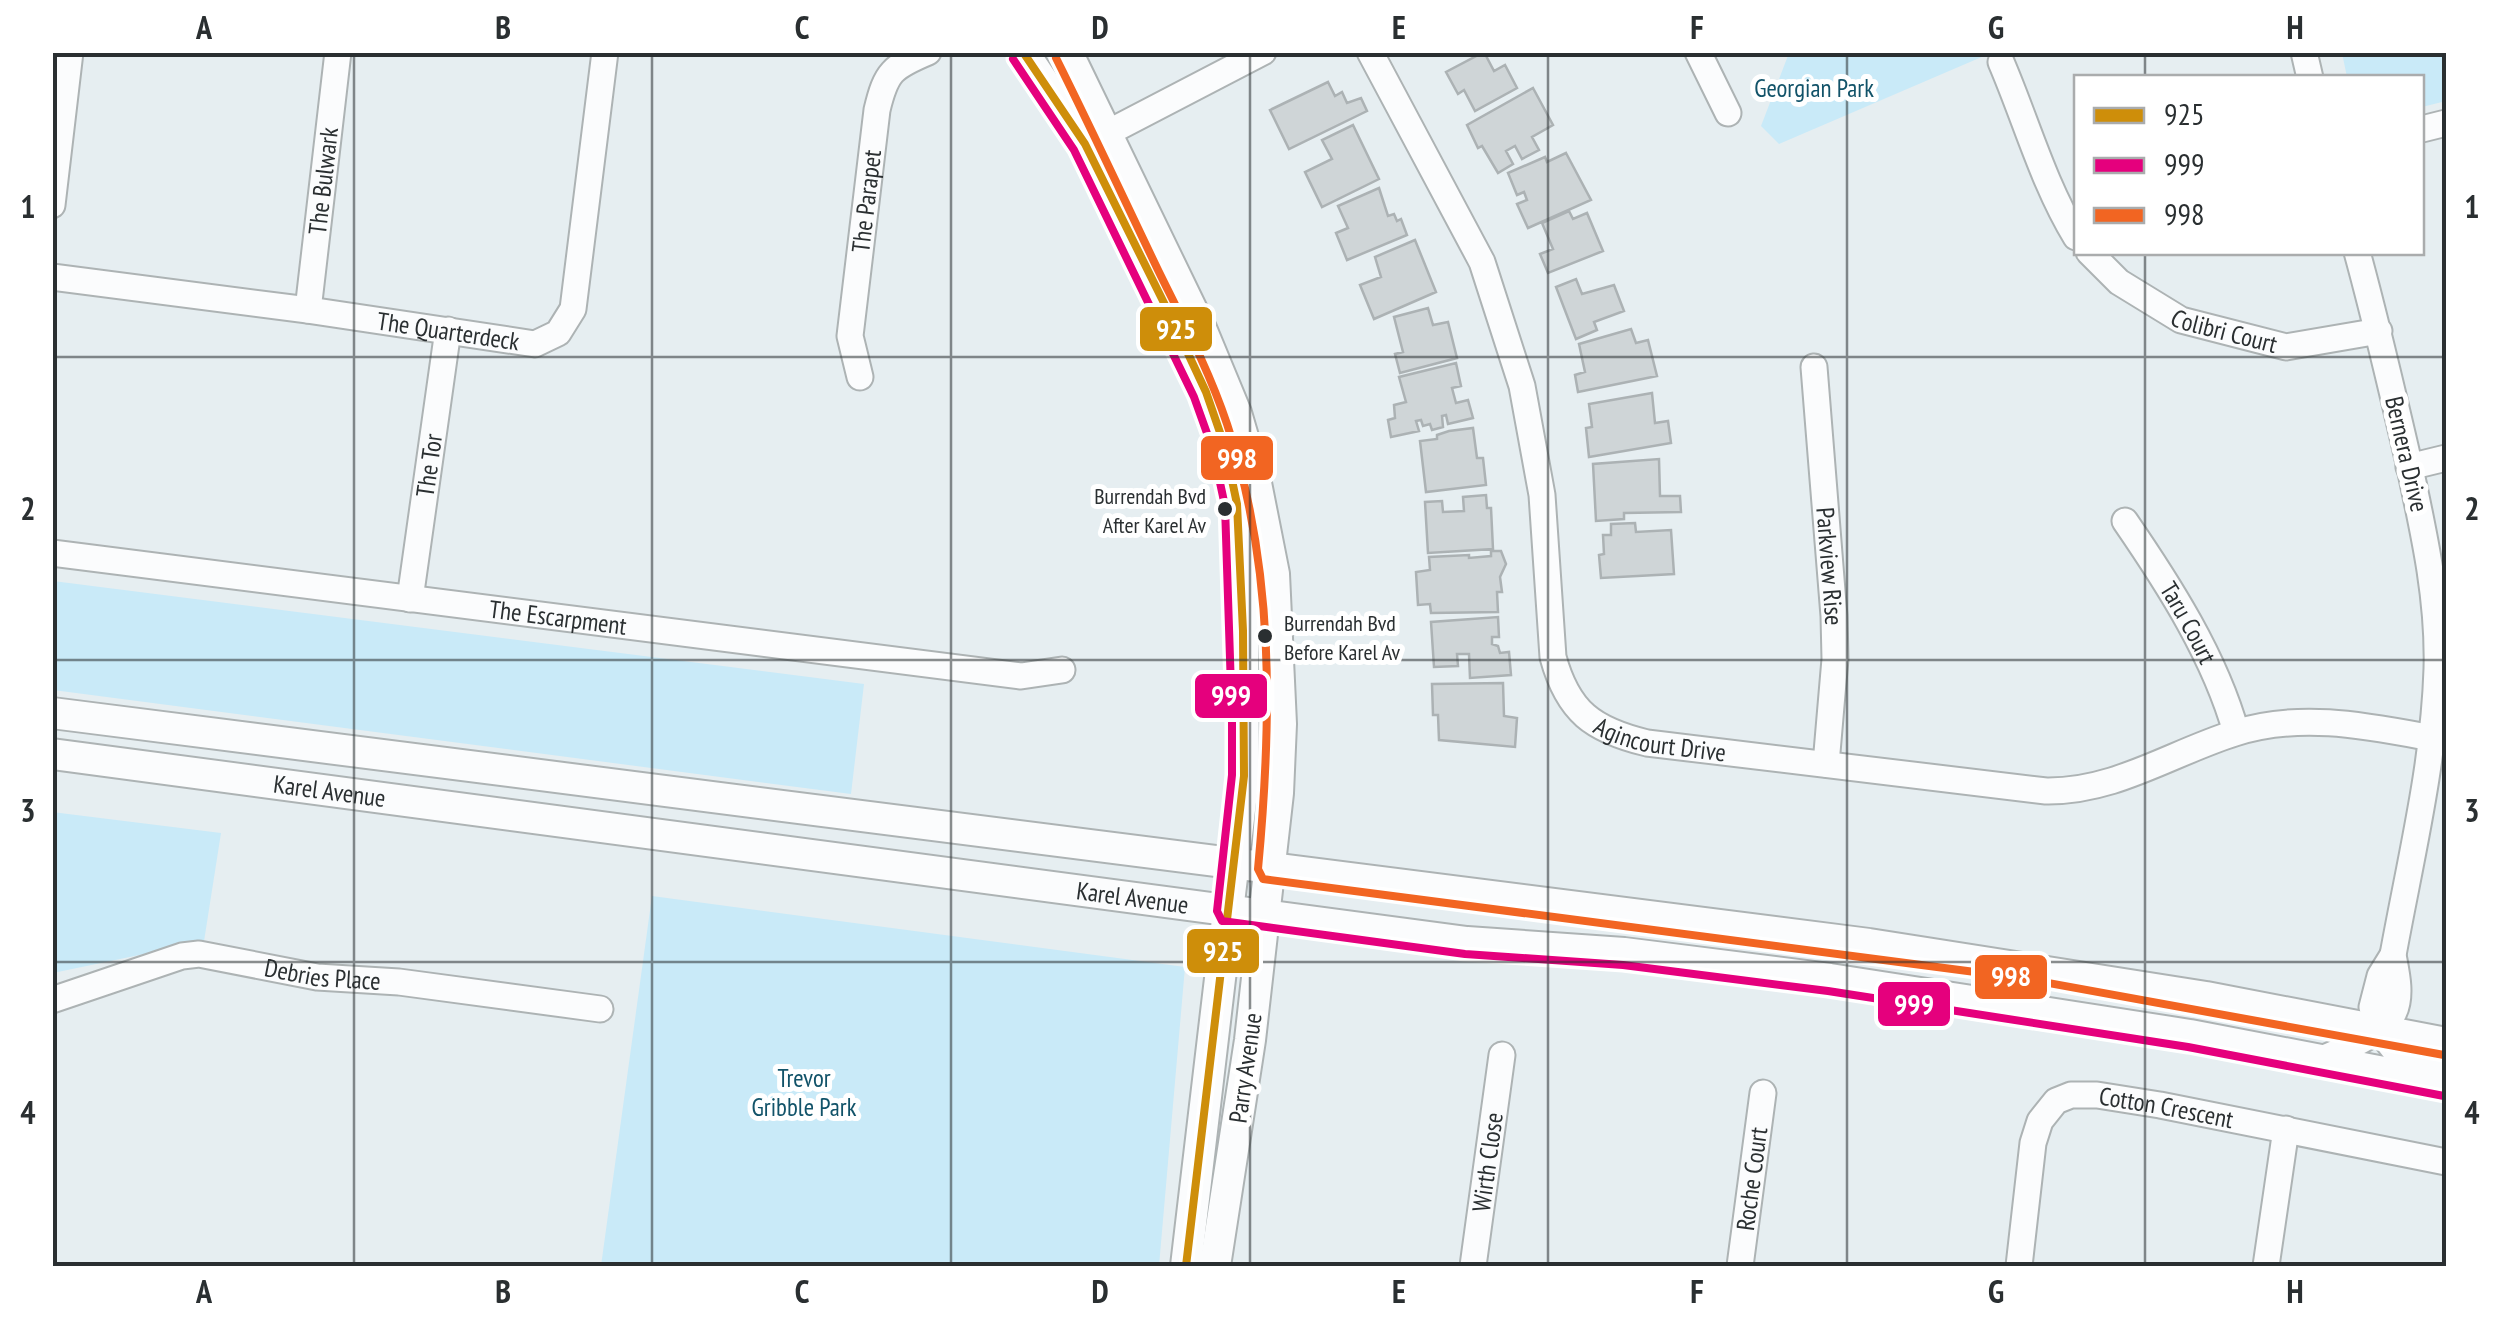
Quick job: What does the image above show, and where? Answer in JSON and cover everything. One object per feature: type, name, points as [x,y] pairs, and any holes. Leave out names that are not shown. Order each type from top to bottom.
[{"type":"main road","points":[[1024,52],[1096,139]]},
{"type":"main road","points":[[1067,52],[1096,139]]},
{"type":"main road","name":"Parry Avenue","points":[[1096,139],[1206,392],[1232,476],[1241,568],[1244,776],[1186,1266]]},
{"type":"main road","name":"Parry Avenue","points":[[1096,139],[1208,348],[1236,413],[1255,478],[1274,574],[1282,757],[1250,1040],[1215,1266]]},
{"type":"main road","name":"Karel Avenue","points":[[52,713],[1946,955],[2446,1043]]},
{"type":"main road","name":"Karel Avenue","points":[[58,756],[1467,942],[1624,953],[1830,979],[2190,1035],[2446,1081]]},
{"type":"street","points":[[52,204],[70,52]]},
{"type":"street","name":"The Bulwark","points":[[308,310],[338,52]]},
{"type":"street","name":"The Quarterdeck","points":[[52,277],[535,344],[558,333],[573,308],[605,52]]},
{"type":"street","name":"The Parapet","points":[[860,377],[850,336],[876,110],[884,81],[898,64],[928,52]]},
{"type":"street","points":[[1096,139],[1263,52]]},
{"type":"street","name":"Agincourt Drive","points":[[1370,52],[1482,262],[1522,386],[1542,495],[1553,657],[1559,679],[1574,704],[1593,724],[1612,734],[1647,743],[2046,792],[2075,792],[2104,785],[2236,732],[2278,723],[2320,720],[2432,738]]},
{"type":"street","points":[[1698,52],[1728,112]]},
{"type":"street","points":[[2001,62],[2030,128],[2043,172],[2074,233]]},
{"type":"street","name":"Colibri Court","points":[[2092,255],[2119,282],[2180,320],[2286,347],[2379,330]]},
{"type":"street","name":"Bernera Drive","points":[[2359,255],[2427,538],[2437,668],[2432,738],[2393,955],[2398,980],[2394,1012],[2378,1029]]},
{"type":"street","name":"The Tor","points":[[410,599],[448,330]]},
{"type":"street","name":"Parkview Rise","points":[[1814,367],[1834,616],[1826,764]]},
{"type":"street","points":[[2409,467],[2446,458]]},
{"type":"street","name":"Taru Court","points":[[2125,521],[2160,572],[2224,693],[2236,732]]},
{"type":"street","name":"The Escarpment","points":[[52,553],[1021,676],[1062,670]]},
{"type":"street","name":"Debries Place","points":[[52,1000],[182,956],[199,954],[317,977],[399,982],[600,1009]]},
{"type":"street","points":[[2319,1060],[2341,1052],[2378,1029],[2399,1056],[2446,1081]]},
{"type":"street","name":"Wirth Close","points":[[1473,1266],[1502,1055]]},
{"type":"street","name":"Roche Court","points":[[1740,1266],[1763,1093]]},
{"type":"street","name":"Cotton Crescent","points":[[2019,1266],[2033,1142],[2040,1121],[2056,1101],[2072,1095],[2097,1095],[2446,1162]]},
{"type":"street","points":[[2266,1266],[2286,1129]]},
{"type":"green space","name":"Georgian Park","points":[[1991,52],[1779,144],[1761,126],[1789,53]]},
{"type":"green space","points":[[2342,53],[2446,53],[2446,101],[2424,106],[2424,75],[2347,75]]},
{"type":"green space","points":[[53,581],[864,684],[851,794],[53,690]]},
{"type":"green space","points":[[52,812],[221,833],[202,954],[168,949],[53,973]]},
{"type":"green space","name":"Trevor Gribble Park","points":[[652,896],[1185,967],[1159,1266],[601,1266]]},
{"type":"building","points":[[1484,52],[1494,71],[1505,65],[1517,88],[1475,111],[1464,90],[1458,94],[1446,72]]},
{"type":"building","points":[[1328,82],[1335,96],[1342,92],[1347,103],[1361,98],[1367,111],[1289,149],[1270,110]]},
{"type":"building","points":[[1533,88],[1553,125],[1532,137],[1539,150],[1522,159],[1515,146],[1506,151],[1513,164],[1498,173],[1482,146],[1478,148],[1467,125]]},
{"type":"building","points":[[1353,125],[1379,179],[1322,207],[1305,172],[1332,159],[1322,140]]},
{"type":"building","points":[[1566,153],[1591,200],[1528,228],[1517,204],[1527,200],[1524,192],[1517,195],[1508,173],[1545,157],[1547,162]]},
{"type":"building","points":[[1379,188],[1388,216],[1394,214],[1397,221],[1401,219],[1407,235],[1347,260],[1336,233],[1348,228],[1338,206]]},
{"type":"building","points":[[1569,211],[1573,219],[1587,213],[1603,251],[1548,273],[1540,254],[1553,249],[1542,223]]},
{"type":"building","points":[[1415,240],[1436,292],[1374,319],[1360,285],[1381,277],[1375,257]]},
{"type":"building","points":[[1576,279],[1582,294],[1614,285],[1624,311],[1594,322],[1597,330],[1576,339],[1556,287]]},
{"type":"building","points":[[1428,308],[1433,325],[1448,322],[1457,358],[1400,373],[1395,354],[1403,352],[1394,317]]},
{"type":"building","points":[[1631,329],[1636,343],[1648,340],[1657,376],[1578,392],[1575,375],[1585,372],[1579,344]]},
{"type":"building","points":[[1456,363],[1461,386],[1452,388],[1456,403],[1468,400],[1473,418],[1448,424],[1446,415],[1442,416],[1443,427],[1432,430],[1430,424],[1423,426],[1421,420],[1416,421],[1419,431],[1391,437],[1388,420],[1395,418],[1394,405],[1406,402],[1399,377]]},
{"type":"building","points":[[1652,393],[1655,423],[1668,421],[1671,443],[1589,457],[1589,404]]},
{"type":"building","points":[[1473,428],[1477,458],[1483,458],[1486,485],[1426,492],[1420,441]]},
{"type":"building","points":[[1659,459],[1660,496],[1680,496],[1681,512],[1624,513],[1624,519],[1596,521],[1593,464]]},
{"type":"building","points":[[1486,495],[1487,508],[1491,508],[1493,549],[1428,553],[1425,502],[1442,501],[1443,512],[1464,511],[1463,497]]},
{"type":"building","points":[[1635,523],[1636,532],[1671,530],[1674,574],[1601,578],[1599,555],[1604,554],[1603,535],[1611,535],[1611,524]]},
{"type":"building","points":[[1491,551],[1501,551],[1506,564],[1500,577],[1502,592],[1497,592],[1498,612],[1431,613],[1430,604],[1418,605],[1416,572],[1430,570],[1429,557],[1491,556]]},
{"type":"building","points":[[1498,617],[1499,637],[1492,637],[1492,644],[1498,646],[1500,653],[1509,652],[1511,675],[1470,678],[1469,654],[1457,654],[1458,666],[1434,667],[1431,622]]},
{"type":"building","points":[[1503,683],[1504,716],[1517,718],[1515,747],[1439,740],[1432,684]]},
{"type":"transit line","name":"925","points":[[1023,52],[1085,144],[1169,313],[1206,392],[1225,447],[1237,504],[1244,776],[1186,1266]]},
{"type":"transit line","name":"998","points":[[1056,58],[1204,365],[1243,478],[1262,588],[1266,644],[1266,757],[1258,869],[1263,879],[2021,978],[2444,1055]]},
{"type":"transit line","name":"999","points":[[1013,59],[1074,150],[1194,397],[1213,450],[1225,506],[1232,719],[1232,775],[1217,911],[1222,921],[1465,954],[1623,965],[1828,991],[2188,1047],[2444,1096]]},
{"type":"place","name":"Burrendah Bvd After Karel Av","points":[[1225,509]]},
{"type":"place","name":"Burrendah Bvd Before Karel Av","points":[[1265,636]]}]
